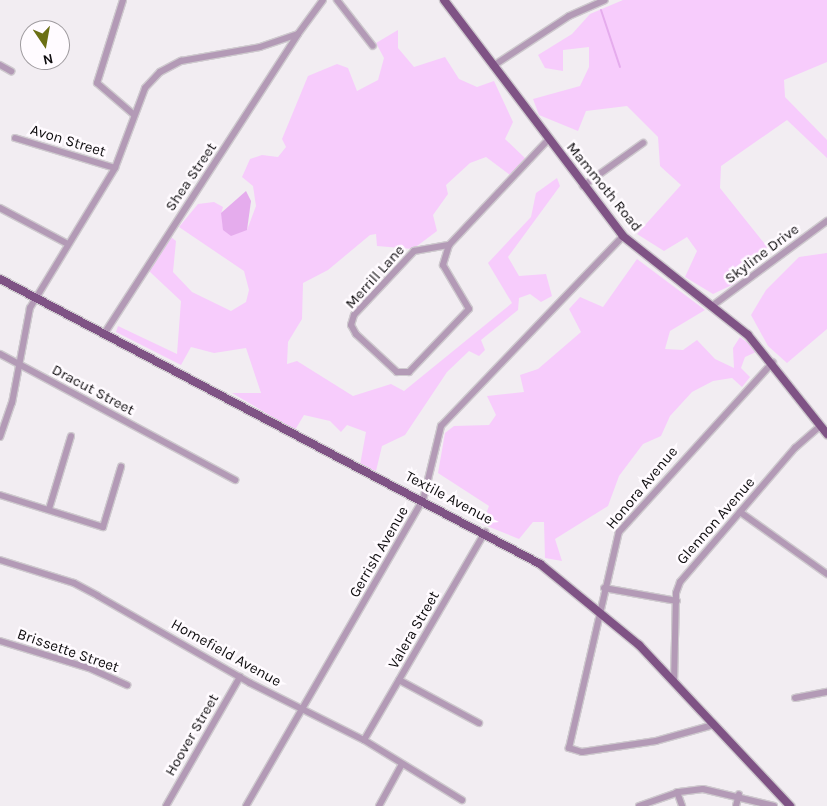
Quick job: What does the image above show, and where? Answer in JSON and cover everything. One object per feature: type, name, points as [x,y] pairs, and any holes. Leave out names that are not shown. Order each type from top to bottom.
[{"type":"main road","name":"Mammoth Road","points":[[444,0],[548,140],[623,236],[748,334],[773,362],[827,434]]},
{"type":"main road","name":"Textile Avenue","points":[[0,279],[485,532],[540,564],[600,610],[674,683],[790,806]]},
{"type":"street","points":[[123,0],[97,83],[133,114]]},
{"type":"street","name":"Shea Street","points":[[104,334],[298,34],[323,0]]},
{"type":"street","points":[[337,0],[373,46]]},
{"type":"street","points":[[493,66],[569,16],[605,0]]},
{"type":"street","points":[[0,437],[18,364],[24,329],[36,298],[115,168],[133,114],[145,88],[173,64],[260,47],[298,34]]},
{"type":"street","points":[[0,65],[11,71]]},
{"type":"street","name":"Avon Street","points":[[15,138],[115,168]]},
{"type":"street","points":[[450,245],[548,140]]},
{"type":"street","points":[[583,186],[644,143]]},
{"type":"street","points":[[0,208],[68,244]]},
{"type":"street","name":"Skyline Drive","points":[[712,306],[827,221]]},
{"type":"street","name":"Gerrish Avenue","points":[[246,806],[423,500],[441,426],[623,236]]},
{"type":"street","name":"Merrill Lane","points":[[450,245],[443,265],[469,309],[409,372],[397,372],[356,334],[352,320],[414,251],[450,245]]},
{"type":"street","name":"Dracut Street","points":[[0,354],[235,480]]},
{"type":"street","name":"Honora Avenue","points":[[713,725],[656,741],[582,752],[570,748],[614,542],[625,524],[773,362]]},
{"type":"street","name":"Glennon Avenue","points":[[674,683],[677,601],[686,572],[820,426]]},
{"type":"street","points":[[49,509],[71,436]]},
{"type":"street","points":[[0,495],[103,527],[121,467]]},
{"type":"street","points":[[740,512],[827,574]]},
{"type":"street","name":"Valera Street","points":[[364,740],[485,532]]},
{"type":"street","name":"Homefield Avenue","points":[[0,560],[74,583],[240,677],[364,740],[462,800]]},
{"type":"street","points":[[604,588],[677,601]]},
{"type":"street","name":"Brissette Street","points":[[0,641],[89,668],[126,685]]},
{"type":"street","name":"Hoover Street","points":[[166,806],[240,677]]},
{"type":"street","points":[[399,680],[479,724]]},
{"type":"street","points":[[795,698],[827,692]]},
{"type":"street","points":[[379,806],[402,764]]},
{"type":"street","points":[[639,806],[677,792],[703,789],[739,794],[774,806]]},
{"type":"street","points":[[677,792],[682,806]]},
{"type":"street","points":[[736,806],[739,794]]},
{"type":"shaded area","points":[[623,0],[827,0],[827,62],[784,80],[785,97],[827,140],[827,158],[787,120],[721,166],[720,188],[768,248],[766,257],[734,284],[713,294],[685,277],[697,251],[687,237],[664,251],[637,234],[681,185],[660,166],[658,137],[627,106],[586,111],[578,131],[539,115],[533,99],[580,86],[589,67],[589,47],[563,50],[563,71],[545,68],[538,55],[572,34],[590,14]]},
{"type":"shaded area","points":[[398,30],[398,48],[414,67],[445,57],[459,79],[477,87],[494,81],[513,122],[505,139],[526,159],[510,175],[486,157],[470,163],[446,185],[448,194],[433,215],[437,231],[413,249],[377,246],[376,234],[370,235],[328,270],[303,283],[302,319],[288,342],[287,364],[297,361],[353,396],[391,384],[404,391],[512,303],[488,263],[531,217],[536,193],[557,178],[560,186],[508,257],[519,276],[546,274],[552,296],[541,302],[530,294],[519,298],[518,310],[481,340],[485,350],[479,356],[469,351],[447,372],[405,435],[382,446],[376,471],[360,465],[366,432],[347,425],[341,432],[330,421],[304,415],[295,430],[232,393],[261,393],[246,348],[214,353],[191,347],[181,365],[116,332],[118,326],[177,354],[181,301],[149,271],[171,237],[176,241],[173,272],[192,292],[231,311],[246,302],[249,290],[244,271],[179,227],[198,204],[214,202],[223,207],[221,214],[247,230],[256,206],[253,186],[242,177],[250,159],[262,155],[278,157],[286,147],[282,139],[308,76],[337,64],[348,68],[357,91],[378,80],[384,58],[376,43]]},
{"type":"shaded area","points":[[246,191],[251,201],[247,230],[231,236],[223,230],[221,213]]},
{"type":"shaded area","points":[[827,253],[827,329],[787,363],[768,346],[751,315],[766,290],[799,257]]},
{"type":"shaded area","points":[[637,259],[705,310],[670,331],[665,349],[683,350],[697,340],[715,359],[734,368],[733,348],[740,337],[758,351],[745,357],[741,368],[750,377],[742,387],[732,378],[713,381],[692,392],[670,416],[661,436],[643,444],[619,476],[608,506],[555,539],[562,561],[545,558],[544,522],[533,522],[519,539],[482,524],[489,506],[438,473],[445,433],[454,426],[489,425],[496,415],[487,396],[524,392],[520,375],[538,369],[581,332],[569,309],[580,297],[603,307]]},
{"type":"waterway","points":[[601,10],[620,67]]}]
